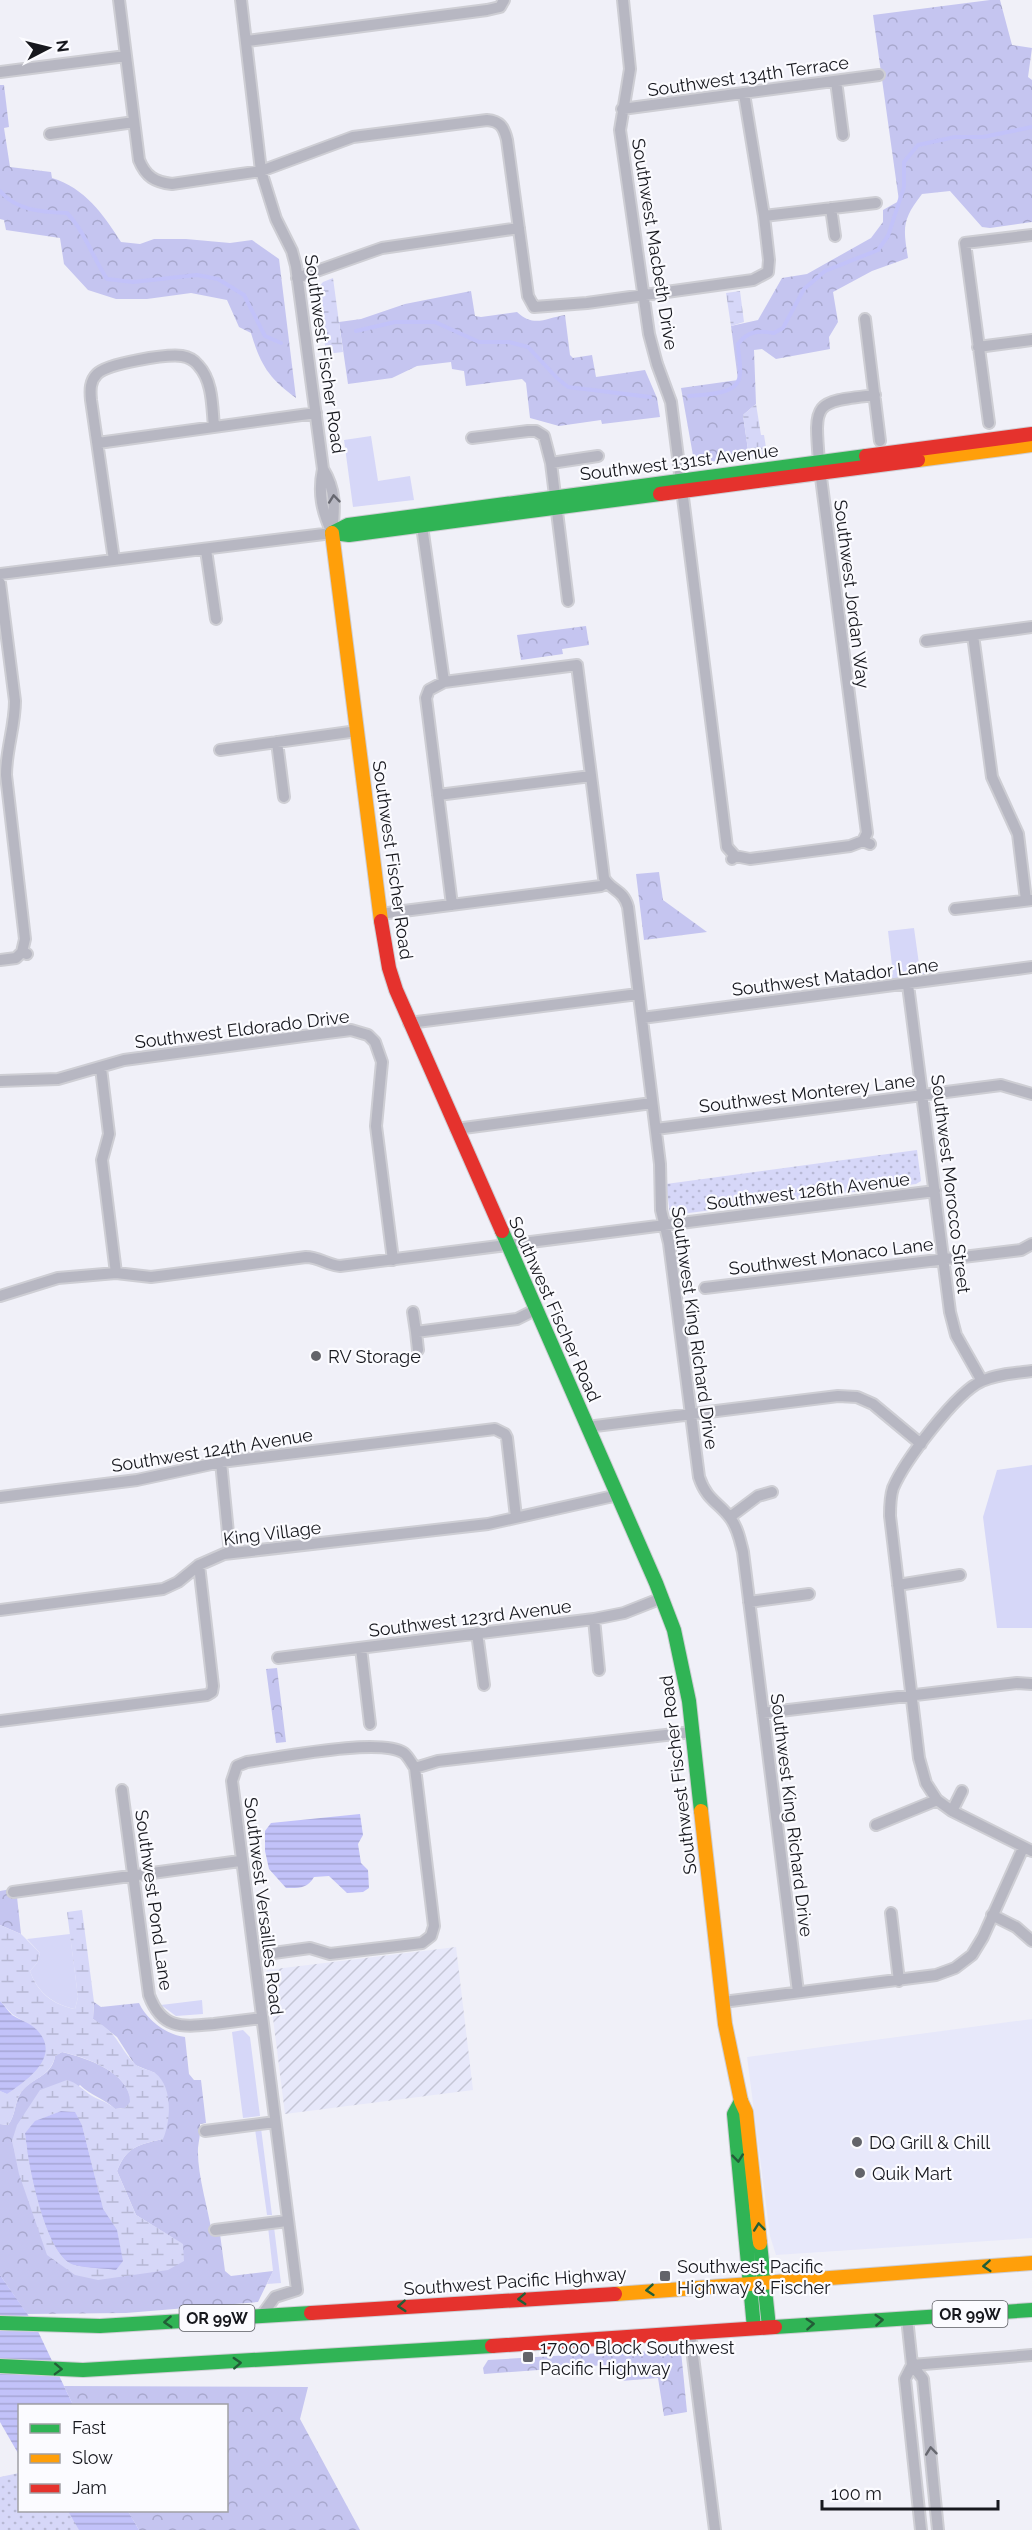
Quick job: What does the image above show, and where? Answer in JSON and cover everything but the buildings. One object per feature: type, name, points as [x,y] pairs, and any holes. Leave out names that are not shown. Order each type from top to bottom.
[{"type":"main road","name":"Southwest 131st Avenue","points":[[820,468],[1032,434]]},
{"type":"main road","name":"Southwest 131st Avenue","points":[[332,533],[348,525],[1032,445]]},
{"type":"main road","name":"Southwest 131st Avenue","points":[[332,533],[349,535],[422,526],[556,502]]},
{"type":"main road","name":"Southwest Fischer Road","points":[[332,533],[380,914],[390,968],[409,1023],[618,1495],[662,1598],[680,1650],[692,1732],[723,2002],[741,2101],[734,2114],[757,2282],[769,2327]]},
{"type":"main road","name":"Southwest Pacific Highway","points":[[0,2323],[71,2327],[124,2325],[592,2295],[1032,2263]]},
{"type":"main road","name":"Southwest Fischer Road","points":[[754,2328],[757,2282]]},
{"type":"main road","name":"OR 99W","points":[[0,2366],[83,2370],[137,2368],[429,2352],[1032,2310]]},
{"type":"street","points":[[119,0],[139,160],[143,170],[158,182],[172,184],[261,171],[353,138],[487,120],[499,123],[507,140],[531,304],[534,307],[543,308],[753,280],[768,272],[770,264],[764,216],[744,94]]},
{"type":"street","name":"Southwest Fischer Road","points":[[241,0],[261,171],[276,219],[292,251],[323,469],[332,483],[335,508],[332,533]]},
{"type":"street","points":[[247,41],[487,10],[500,7],[504,0]]},
{"type":"street","name":"Southwest Macbeth Drive","points":[[623,0],[630,69],[620,130],[642,295],[657,364],[671,402],[681,485]]},
{"type":"street","points":[[0,72],[126,56]]},
{"type":"street","name":"Southwest 134th Terrace","points":[[622,109],[879,75]]},
{"type":"street","points":[[836,81],[843,135]]},
{"type":"street","points":[[50,134],[134,122]]},
{"type":"street","points":[[764,216],[876,203]]},
{"type":"street","points":[[831,208],[835,236]]},
{"type":"street","points":[[297,278],[382,248],[519,228]]},
{"type":"street","points":[[988,423],[964,243],[1032,235]]},
{"type":"street","points":[[865,319],[880,441]]},
{"type":"street","points":[[978,347],[1032,340]]},
{"type":"street","points":[[114,560],[91,400],[92,381],[98,373],[110,366],[174,356],[187,357],[198,364],[208,380],[214,427]]},
{"type":"street","name":"Southwest Jordan Way","points":[[681,485],[727,847],[733,858],[750,859],[866,842],[867,833],[820,468],[816,418],[823,405],[841,399],[874,395]]},
{"type":"street","points":[[98,443],[316,413]]},
{"type":"street","points":[[472,438],[536,431],[544,436],[548,443],[551,463],[568,601]]},
{"type":"street","points":[[551,463],[598,456]]},
{"type":"street","points":[[422,526],[444,682]]},
{"type":"street","name":"Southwest 131st Avenue","points":[[0,574],[332,533]]},
{"type":"street","points":[[206,550],[216,619]]},
{"type":"street","points":[[0,583],[15,700],[15,719],[6,757],[6,775],[25,939],[25,953],[16,958],[0,960]]},
{"type":"street","points":[[926,641],[1032,627]]},
{"type":"street","points":[[955,909],[1029,900],[1018,834],[992,777],[973,635]]},
{"type":"street","points":[[380,914],[452,905],[601,886],[606,883],[577,665],[444,682],[429,690],[426,698],[452,905]]},
{"type":"street","points":[[220,750],[357,731]]},
{"type":"street","points":[[277,742],[284,797]]},
{"type":"street","points":[[438,795],[591,776]]},
{"type":"street","name":"Southwest King Richard Drive","points":[[606,883],[618,890],[626,901],[656,1129],[663,1226],[669,1243],[690,1414],[702,1486],[707,1496],[730,1517],[738,1533],[743,1552],[798,1992]]},
{"type":"street","name":"Southwest Matador Lane","points":[[642,1018],[1032,967]]},
{"type":"street","name":"Southwest Morocco Street","points":[[908,985],[950,1312],[956,1335],[982,1381]]},
{"type":"street","points":[[409,1023],[638,994]]},
{"type":"street","name":"Southwest Eldorado Drive","points":[[0,1082],[58,1079],[124,1060],[311,1035],[351,1030],[368,1035],[375,1042],[382,1062],[376,1126],[393,1260]]},
{"type":"street","points":[[101,1068],[109,1134],[102,1160],[116,1273]]},
{"type":"street","name":"Southwest Monterey Lane","points":[[656,1129],[1001,1085],[1032,1094]]},
{"type":"street","points":[[456,1129],[652,1103]]},
{"type":"street","name":"Southwest 126th Avenue","points":[[506,1245],[935,1191]]},
{"type":"street","name":"Southwest Monaco Lane","points":[[705,1288],[1021,1250],[1032,1244]]},
{"type":"street","points":[[0,1296],[58,1278],[116,1273],[151,1277],[306,1257],[314,1257],[330,1266],[340,1266],[506,1245]]},
{"type":"street","points":[[416,1332],[517,1319],[535,1310]]},
{"type":"street","points":[[413,1312],[418,1350]]},
{"type":"street","points":[[723,2002],[899,1981],[936,1975],[955,1968],[972,1954],[983,1937],[1027,1850],[952,1811],[937,1800],[921,1772],[892,1540],[890,1500],[896,1482],[921,1444],[949,1410],[974,1386],[982,1381],[1032,1371]]},
{"type":"street","points":[[587,1427],[838,1396],[857,1397],[873,1404],[921,1444]]},
{"type":"street","name":"Southwest 124th Avenue","points":[[0,1497],[137,1480],[221,1462],[488,1429],[501,1431],[507,1438],[516,1517]]},
{"type":"street","points":[[221,1462],[230,1553]]},
{"type":"street","points":[[730,1517],[758,1496],[772,1492]]},
{"type":"street","name":"King Village","points":[[0,1610],[163,1589],[178,1582],[199,1565],[230,1553],[488,1524],[618,1495]]},
{"type":"street","points":[[0,1721],[207,1695],[212,1692],[199,1565]]},
{"type":"street","points":[[898,1585],[960,1575]]},
{"type":"street","points":[[749,1602],[809,1594]]},
{"type":"street","name":"Southwest 123rd Avenue","points":[[278,1658],[594,1619],[624,1613],[662,1598]]},
{"type":"street","points":[[594,1619],[598,1670]]},
{"type":"street","points":[[477,1633],[484,1685]]},
{"type":"street","points":[[361,1648],[370,1724]]},
{"type":"street","points":[[763,1713],[1017,1683],[1032,1684]]},
{"type":"street","points":[[266,1954],[310,1948],[330,1954],[422,1942],[431,1936],[434,1926],[415,1768],[438,1761],[692,1732]]},
{"type":"street","name":"Southwest Versailles Road","points":[[262,2315],[275,2297],[297,2290],[240,1861],[232,1781],[237,1766],[247,1762],[362,1747],[384,1748],[403,1753],[415,1768]]},
{"type":"street","name":"Southwest Pond Lane","points":[[122,1790],[149,1995],[155,2010],[170,2023],[183,2027],[262,2018]]},
{"type":"street","points":[[952,1811],[962,1791]]},
{"type":"street","points":[[876,1825],[937,1800]]},
{"type":"street","points":[[13,1892],[240,1861]]},
{"type":"street","points":[[891,1913],[899,1981]]},
{"type":"street","points":[[992,1916],[1016,1927],[1032,1941]]},
{"type":"street","points":[[205,2131],[275,2122]]},
{"type":"street","points":[[215,2230],[287,2221]]},
{"type":"street","points":[[907,2318],[912,2365],[923,2379],[938,2530]]},
{"type":"street","points":[[690,2333],[715,2530]]},
{"type":"street","points":[[912,2365],[1032,2355]]},
{"type":"street","points":[[912,2365],[905,2379],[921,2530]]},
{"type":"shaded area","points":[[360,1814],[363,1835],[358,1844],[361,1863],[368,1870],[369,1888],[363,1892],[347,1893],[329,1876],[314,1877],[302,1887],[286,1888],[269,1869],[265,1851],[265,1831],[271,1823]]},
{"type":"shaded area","points":[[456,1947],[473,2090],[285,2114],[267,1970]]},
{"type":"shaded area","points":[[0,2001],[12,2015],[36,2029],[46,2049],[39,2066],[24,2082],[7,2094],[0,2091]]},
{"type":"shaded area","points":[[1032,2019],[1032,2238],[776,2255],[770,2236],[747,2057]]},
{"type":"shaded area","points":[[61,2111],[75,2112],[82,2125],[103,2209],[117,2230],[123,2261],[116,2270],[70,2263],[52,2241],[45,2223],[34,2183],[25,2133],[35,2121]]},
{"type":"shaded area","points":[[0,2275],[35,2325],[73,2404],[18,2404],[18,2453],[0,2422]]},
{"type":"shaded area","points":[[69,2512],[129,2512],[139,2530],[79,2530]]},
{"type":"green space","points":[[1000,0],[1012,45],[1032,48],[1028,77],[1032,80],[1032,222],[982,227],[950,191],[922,194],[907,218],[905,239],[908,258],[872,271],[833,292],[838,322],[829,337],[830,349],[776,359],[762,349],[754,350],[756,404],[743,415],[749,457],[700,463],[694,461],[681,388],[738,380],[731,326],[758,320],[782,278],[807,274],[871,238],[883,222],[883,210],[899,201],[873,15]]},
{"type":"green space","points":[[0,85],[4,85],[9,127],[4,128],[10,167],[51,172],[52,178],[74,188],[92,203],[121,242],[140,244],[154,239],[186,239],[230,243],[252,240],[279,259],[296,398],[267,370],[258,354],[251,333],[239,327],[227,300],[191,293],[147,299],[116,299],[88,290],[64,264],[60,238],[6,230],[4,220],[0,219]]},
{"type":"green space","points":[[333,278],[343,352],[326,354],[318,288],[323,282]]},
{"type":"green space","points":[[471,291],[475,316],[517,312],[535,321],[565,315],[570,355],[573,358],[592,355],[596,377],[645,370],[657,398],[660,417],[602,424],[601,420],[559,426],[530,418],[526,383],[522,379],[466,386],[464,371],[452,369],[451,362],[417,366],[392,378],[348,384],[339,322],[361,319],[405,304]]},
{"type":"green space","points":[[740,291],[744,322],[731,326],[726,293]]},
{"type":"green space","points":[[756,404],[767,454],[749,457],[743,415]]},
{"type":"green space","points":[[371,436],[378,481],[410,476],[414,500],[353,507],[344,440]]},
{"type":"green space","points":[[586,626],[589,645],[562,649],[563,654],[521,660],[517,635]]},
{"type":"green space","points":[[659,872],[663,900],[707,932],[644,940],[636,874]]},
{"type":"green space","points":[[914,928],[920,971],[926,974],[889,979],[893,974],[888,931]]},
{"type":"green space","points":[[917,1150],[921,1181],[916,1184],[670,1214],[666,1184]]},
{"type":"green space","points":[[1032,1465],[1032,1628],[997,1628],[983,1517],[997,1470]]},
{"type":"green space","points":[[277,1668],[286,1742],[276,1743],[266,1669]]},
{"type":"green space","points":[[11,1889],[12,1897],[17,1897],[21,1934],[0,1925],[0,1891]]},
{"type":"green space","points":[[82,1910],[94,2002],[93,2019],[113,2035],[136,2065],[155,2073],[161,2079],[168,2095],[168,2123],[163,2139],[129,2151],[117,2171],[136,2215],[183,2244],[184,2261],[168,2270],[98,2280],[75,2275],[47,2255],[19,2174],[12,2141],[17,2125],[40,2090],[67,2080],[115,2109],[125,2108],[130,2102],[128,2092],[115,2075],[94,2062],[62,2052],[55,2056],[53,2063],[45,2073],[29,2084],[20,2094],[8,2125],[0,2124],[0,2091],[7,2094],[36,2029],[12,2014],[0,2001],[0,1925],[21,1934],[40,1953],[37,1963],[30,1971],[42,1991],[53,2001],[75,2009],[78,1997],[67,1912]],"holes":[[[61,2111],[74,2112],[82,2125],[103,2209],[117,2230],[116,2270],[70,2263],[52,2240],[39,2203],[25,2133],[36,2121]]]},
{"type":"green space","points":[[70,1934],[78,1997],[75,2009],[53,2001],[37,1985],[30,1971],[37,1963],[40,1953],[27,1939]]},
{"type":"green space","points":[[202,2000],[203,2014],[176,2016],[161,2005]]},
{"type":"green space","points":[[94,2002],[101,2007],[139,2003],[146,2015],[164,2030],[185,2037],[189,2074],[194,2080],[201,2080],[206,2123],[200,2124],[198,2158],[212,2234],[220,2234],[225,2271],[231,2276],[273,2271],[258,2302],[126,2313],[27,2314],[0,2275],[0,2124],[8,2125],[24,2088],[50,2069],[55,2056],[62,2052],[83,2058],[115,2075],[123,2082],[131,2102],[125,2108],[115,2109],[80,2085],[12,2141],[183,2244],[136,2215],[117,2171],[129,2151],[163,2139],[155,2073],[135,2065],[117,2037],[93,2019]]},
{"type":"green space","points":[[243,2030],[250,2037],[260,2116],[243,2118],[232,2032]]},
{"type":"green space","points":[[261,2128],[272,2215],[267,2215],[255,2129]]},
{"type":"green space","points":[[268,2227],[274,2227],[281,2283],[267,2284],[273,2271]]},
{"type":"green space","points":[[681,2351],[687,2412],[664,2416],[658,2378],[621,2381],[619,2364],[484,2374],[483,2368],[488,2360],[618,2352]]},
{"type":"green space","points":[[64,2386],[308,2387],[300,2419],[360,2530],[139,2530],[129,2512],[228,2512],[228,2404],[73,2404]]},
{"type":"green space","points":[[18,2473],[18,2512],[78,2512],[88,2530],[0,2530],[0,2477]]},
{"type":"waterway","points":[[689,396],[712,394],[734,386],[740,373],[738,344],[746,336],[754,332],[774,333],[783,328],[804,289],[825,271],[878,250],[888,236],[904,187],[904,162],[918,145],[955,137],[983,137],[1032,127]]},
{"type":"waterway","points":[[0,191],[14,203],[30,209],[67,213],[79,228],[107,279],[133,282],[197,275],[218,279],[244,295],[265,336],[281,343]]},
{"type":"waterway","points":[[356,331],[395,322],[435,322],[479,342],[509,342],[528,347],[568,387],[650,397]]},
{"type":"traffic: fast","points":[[332,533],[348,525],[866,456]]},
{"type":"traffic: fast","points":[[334,533],[349,535],[660,494]]},
{"type":"traffic: fast","points":[[502,1231],[656,1583],[674,1630],[689,1701],[701,1811]]},
{"type":"traffic: fast","points":[[741,2101],[734,2114],[754,2328]]},
{"type":"traffic: fast","points":[[760,2243],[769,2327]]},
{"type":"traffic: fast","points":[[775,2327],[1032,2310]]},
{"type":"traffic: fast","points":[[0,2323],[100,2326],[311,2313]]},
{"type":"traffic: fast","points":[[0,2366],[83,2370],[492,2346]]},
{"type":"traffic: slow","points":[[918,460],[1032,445]]},
{"type":"traffic: slow","points":[[332,533],[381,921]]},
{"type":"traffic: slow","points":[[701,1811],[725,2024],[741,2101],[746,2112],[760,2243]]},
{"type":"traffic: slow","points":[[615,2294],[1032,2263]]},
{"type":"traffic: jam","points":[[866,456],[1032,434]]},
{"type":"traffic: jam","points":[[660,494],[918,460]]},
{"type":"traffic: jam","points":[[381,921],[389,968],[396,990],[502,1231]]},
{"type":"traffic: jam","points":[[311,2313],[615,2294]]},
{"type":"traffic: jam","points":[[492,2346],[775,2327]]},
{"type":"place","name":"RV Storage","points":[[316,1356]]},
{"type":"place","name":"DQ Grill & Chill","points":[[857,2142]]},
{"type":"place","name":"Quik Mart","points":[[860,2173]]},
{"type":"place","name":"Southwest Pacific Highway & Fischer","points":[[665,2276]]},
{"type":"place","name":"17000 Block Southwest Pacific Highway","points":[[528,2357]]}]
